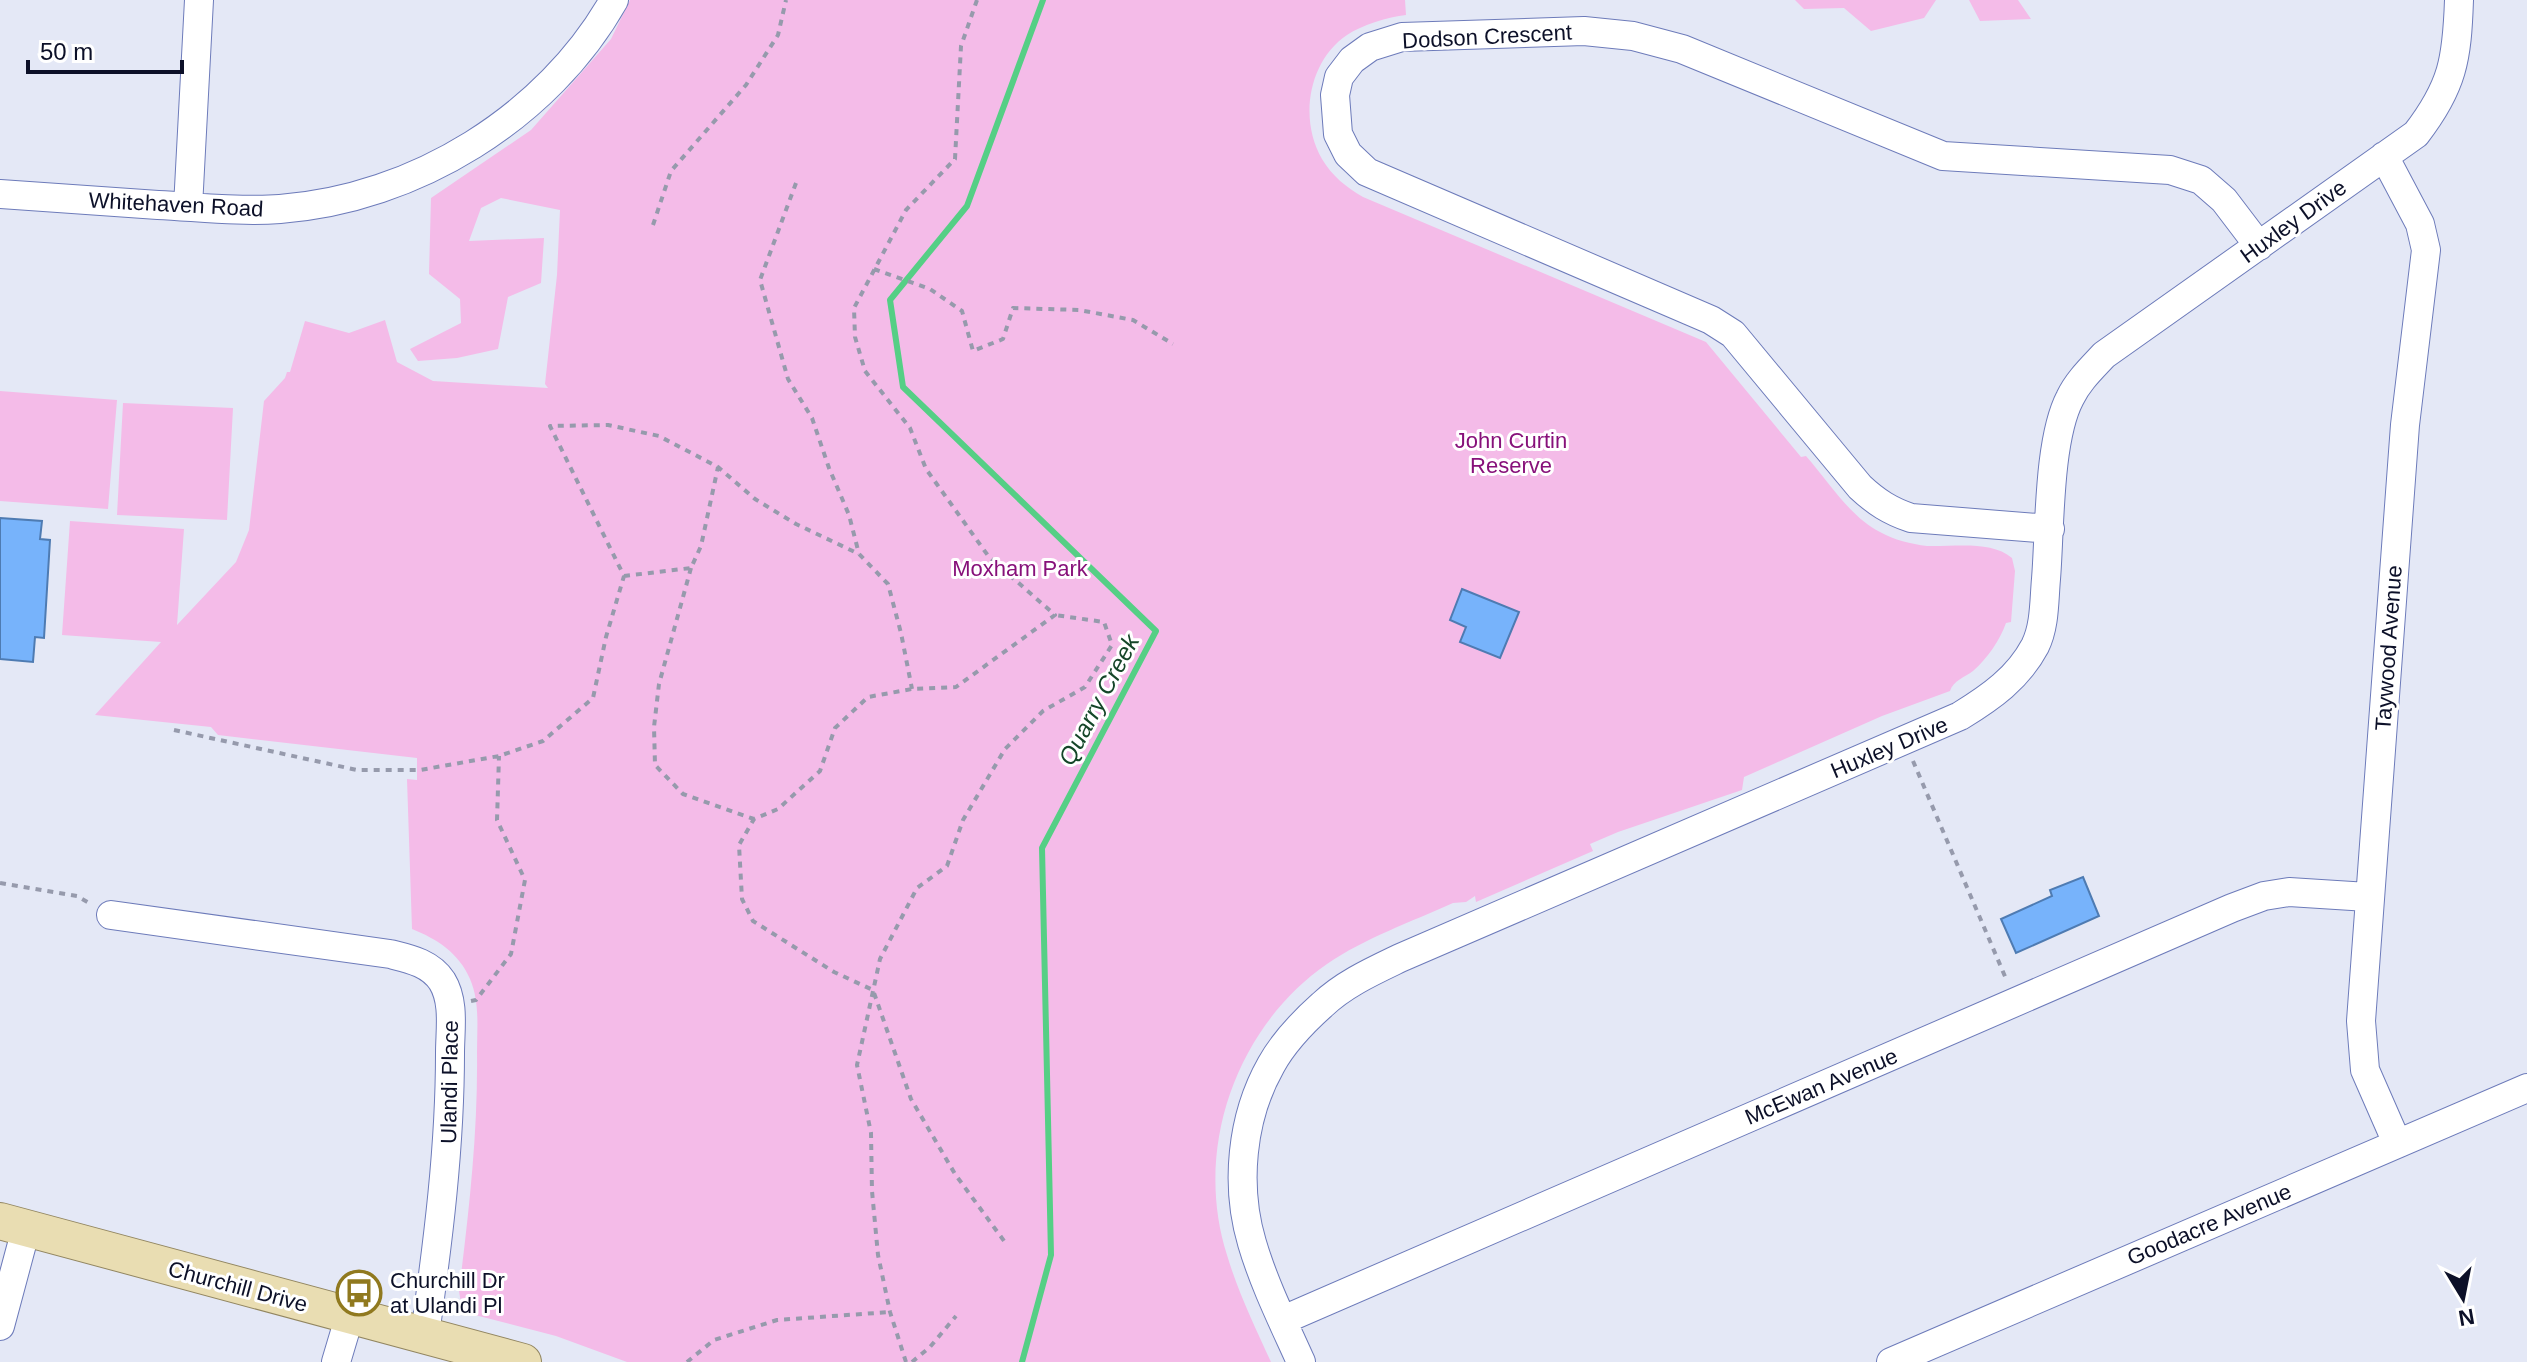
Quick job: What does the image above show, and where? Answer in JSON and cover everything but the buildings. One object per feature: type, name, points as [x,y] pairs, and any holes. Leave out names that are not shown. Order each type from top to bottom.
[{"type":"main road","name":"Churchill Drive","points":[[13,1225],[523,1362]]},
{"type":"street","points":[[188,207],[199,0]]},
{"type":"street","name":"Whitehaven Road","points":[[0,194],[250,210],[312,204],[373,190],[429,168],[488,134],[525,106],[557,77],[584,46],[614,0]]},
{"type":"street","name":"Huxley Drive","points":[[1301,1362],[1252,1244],[1243,1201],[1243,1152],[1253,1111],[1270,1066],[1293,1035],[1323,1003],[1359,978],[1400,958],[1960,716],[1997,693],[2019,670],[2036,644],[2043,615],[2056,443],[2070,397],[2084,376],[2104,355],[2416,134],[2447,86],[2455,61],[2459,0]]},
{"type":"street","name":"Dodson Crescent","points":[[2050,529],[1911,518],[1875,501],[1733,334],[1711,320],[1367,172],[1348,154],[1338,134],[1335,95],[1339,77],[1352,60],[1370,47],[1402,37],[1584,31],[1633,36],[1682,49],[1943,156],[2170,170],[2201,180],[2224,200],[2259,246]]},
{"type":"street","name":"Taywood Avenue","points":[[2384,156],[2420,224],[2426,250],[2405,425],[2368,897],[2361,1046],[2365,1070],[2397,1143]]},
{"type":"street","name":"McEwan Avenue","points":[[1283,1320],[2264,896],[2289,892],[2368,897]]},
{"type":"street","name":"Ulandi Place","points":[[111,915],[413,959],[432,968],[451,1002],[451,1104],[445,1180],[425,1334]]},
{"type":"street","name":"Goodacre Avenue","points":[[1891,1362],[2527,1088]]},
{"type":"street","points":[[0,1326],[13,1225]]},
{"type":"street","points":[[336,1362],[350,1315]]},
{"type":"path","points":[[653,225],[671,171],[746,85],[778,35],[786,0]]},
{"type":"path","points":[[956,1316],[930,1347],[909,1362],[890,1312],[878,1255],[871,1133],[857,1065],[880,959],[917,888],[947,866],[963,820],[1005,749],[1043,711],[1085,687],[1112,645],[1104,622],[1055,615],[989,557],[926,469],[910,428],[865,371],[855,337],[854,308],[906,210],[955,159],[961,46],[977,0]]},
{"type":"path","points":[[796,183],[760,280],[788,379],[812,418],[849,515],[859,554]]},
{"type":"path","points":[[874,269],[930,289],[962,311],[973,351],[1003,339],[1013,308],[1079,310],[1133,320],[1173,344]]},
{"type":"path","points":[[174,730],[357,770],[420,770],[499,756],[543,741],[593,698],[606,637],[624,576],[550,426],[608,425],[659,436],[718,467],[755,499],[796,524],[859,554],[888,584],[912,689]]},
{"type":"path","points":[[718,467],[701,546],[691,568],[659,684],[654,727],[655,765],[683,794],[754,819]]},
{"type":"path","points":[[624,576],[691,568]]},
{"type":"path","points":[[1007,1245],[955,1174],[911,1099],[873,990],[834,972],[753,921],[742,899],[739,845],[754,819],[778,809],[820,771],[835,728],[868,697],[912,689],[956,687],[1055,615]]},
{"type":"path","points":[[1904,740],[2016,1001]]},
{"type":"path","points":[[451,1002],[476,1000],[511,954],[514,939],[525,880],[497,820],[499,756]]},
{"type":"path","points":[[0,883],[77,896],[111,915]]},
{"type":"path","points":[[687,1362],[714,1340],[777,1320],[890,1312]]},
{"type":"green space","name":"Moxham Park","points":[[630,0],[1405,0],[1406,15],[1375,22],[1347,35],[1323,60],[1316,75],[1311,92],[1311,127],[1322,159],[1335,176],[1363,197],[1706,342],[1801,457],[1806,456],[1849,508],[1869,525],[1909,543],[1983,547],[2003,552],[2012,558],[2015,571],[2011,622],[2006,623],[1983,661],[1956,682],[1950,691],[1882,716],[1744,777],[1742,790],[1618,832],[1590,844],[1593,851],[1476,902],[1475,896],[1466,902],[1453,903],[1388,931],[1327,964],[1295,990],[1268,1021],[1246,1056],[1230,1093],[1220,1133],[1215,1174],[1218,1215],[1227,1255],[1271,1362],[627,1362],[556,1336],[475,1315],[461,1303],[459,1291],[474,1142],[477,1006],[470,979],[460,962],[438,942],[412,929],[407,779],[417,780],[417,758],[218,735],[211,727],[95,715],[161,642],[62,635],[70,521],[184,529],[177,625],[236,562],[249,530],[264,401],[290,372],[305,321],[349,333],[385,320],[397,362],[433,381],[548,388],[545,384],[557,275],[560,210],[501,198],[481,208],[469,241],[544,238],[541,283],[508,297],[498,349],[457,358],[418,361],[410,349],[461,323],[460,299],[429,274],[431,198],[531,130],[611,39]]},
{"type":"green space","points":[[1795,0],[1936,0],[1924,18],[1871,31],[1844,8],[1804,9]]},
{"type":"green space","points":[[1969,0],[2018,0],[2031,19],[1980,21]]},
{"type":"green space","points":[[0,391],[117,400],[108,509],[0,501]]},
{"type":"green space","points":[[123,403],[233,408],[227,520],[117,515]]},
{"type":"waterway","name":"Quarry Creek","points":[[1022,1362],[1051,1255],[1042,848],[1156,631],[903,387],[890,300],[967,206],[1043,0]]},
{"type":"place","name":"Churchill Dr at Ulandi Pl","points":[[359,1293]]},
{"type":"park label","name":"John Curtin Reserve","points":[[1511,452]]}]
